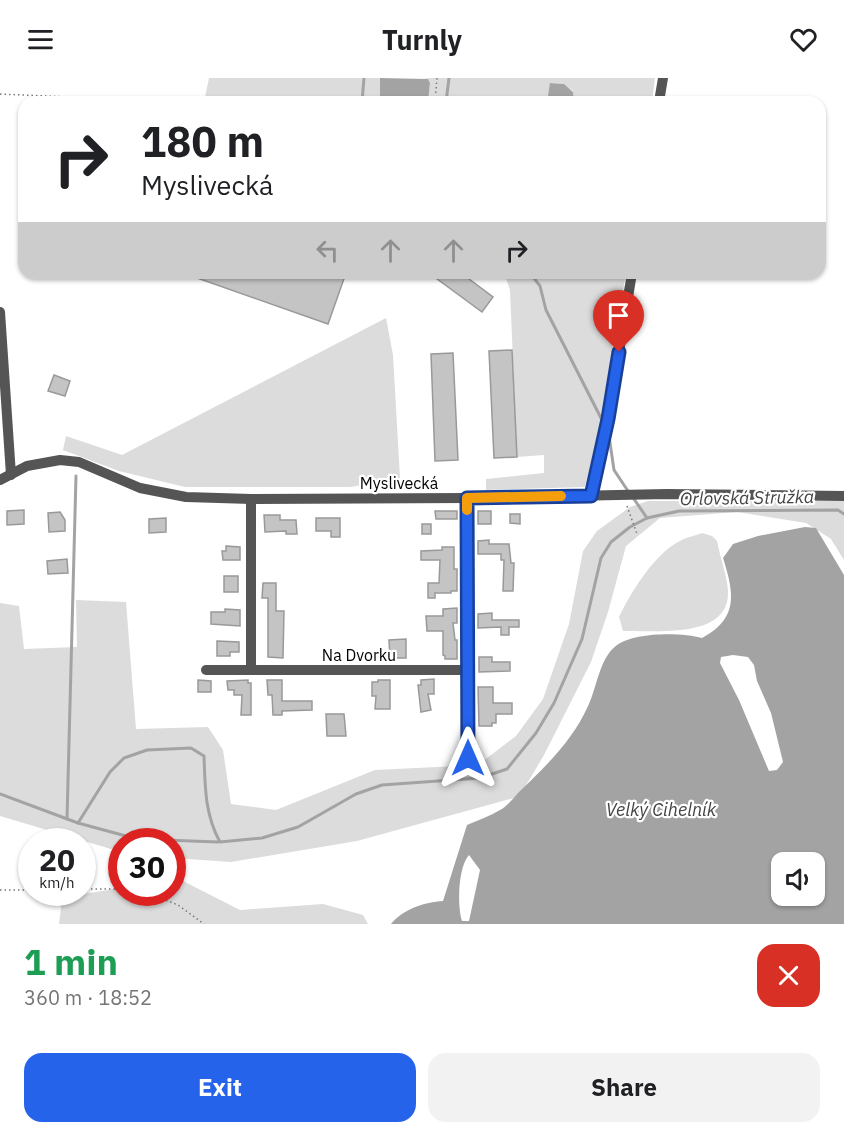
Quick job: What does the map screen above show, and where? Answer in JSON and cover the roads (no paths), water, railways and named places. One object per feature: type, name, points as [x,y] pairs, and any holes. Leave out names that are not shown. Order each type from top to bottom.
[{"type":"street","points":[[660,96],[663,78]]},
{"type":"street","points":[[591,496],[608,419],[631,279]]},
{"type":"street","points":[[0,312],[11,475]]},
{"type":"street","name":"Myslivecká","points":[[0,480],[27,466],[60,460],[79,462],[140,488],[186,497],[251,499],[620,495],[844,496]]},
{"type":"street","points":[[467,498],[468,758]]},
{"type":"street","points":[[251,499],[251,670]]},
{"type":"street","name":"Na Dvorku","points":[[206,670],[468,670]]},
{"type":"water","points":[[380,78],[428,79],[430,83],[429,96],[380,96]]},
{"type":"water","points":[[550,83],[564,84],[573,92],[573,96],[548,96]]},
{"type":"water","name":"Velký Cihelník","points":[[805,527],[816,528],[844,575],[844,924],[391,924],[402,914],[415,907],[443,901],[467,825],[506,806],[558,752],[582,718],[602,665],[617,645],[646,635],[658,634],[702,638],[722,622],[728,613],[731,593],[723,558],[733,544],[758,536]],"holes":[[[733,655],[748,657],[754,665],[757,681],[771,713],[783,762],[777,770],[769,771],[739,700],[720,663],[721,657]],[[469,855],[480,870],[469,921],[462,921],[459,906],[461,877]]]},
{"type":"waterway","points":[[362,96],[364,78]]},
{"type":"waterway","points":[[447,96],[449,78]]},
{"type":"waterway","points":[[535,279],[540,286],[546,310],[604,424]]},
{"type":"waterway","points":[[609,436],[614,470],[628,491]]},
{"type":"waterway","points":[[67,819],[76,476]]},
{"type":"waterway","points":[[634,499],[647,518]]},
{"type":"waterway","name":"Orlovská Stružka","points":[[0,794],[78,823],[110,772],[124,758],[147,750],[191,748],[204,756],[211,822],[220,842],[262,838],[298,827],[356,794],[382,785],[480,778],[507,769],[536,733],[554,703],[582,639],[601,558],[611,542],[630,527],[647,518],[679,511],[838,510],[844,514]]},
{"type":"waterway","points":[[78,823],[137,839],[218,842]]}]
